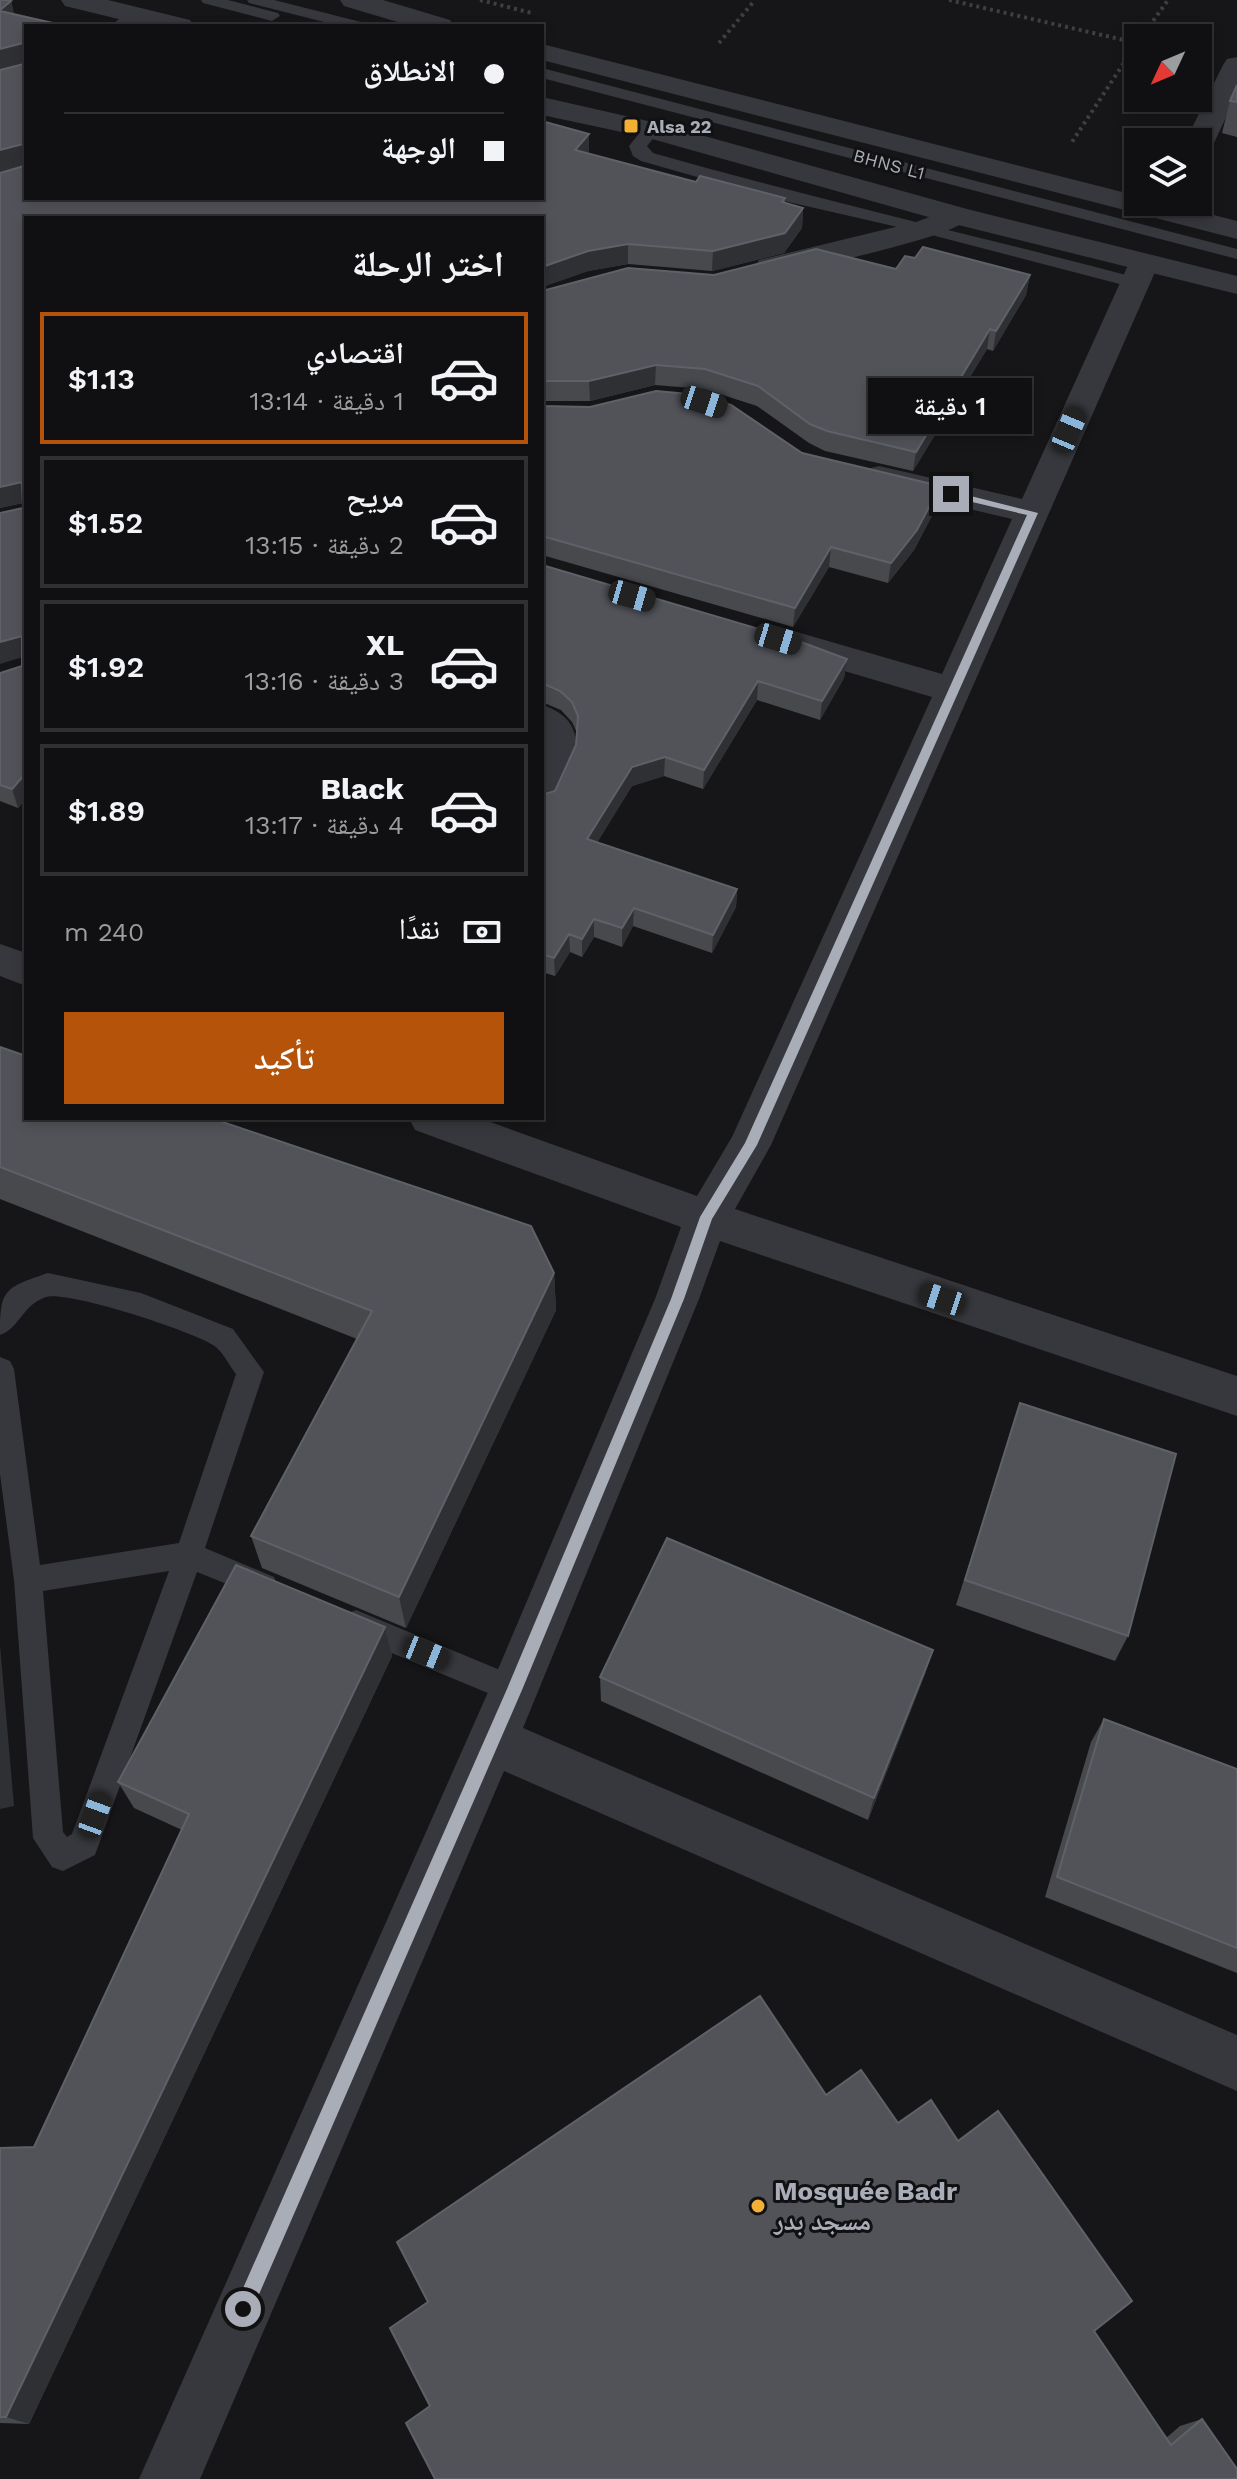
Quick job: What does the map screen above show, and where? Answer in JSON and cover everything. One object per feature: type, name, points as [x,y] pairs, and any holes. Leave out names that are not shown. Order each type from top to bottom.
[{"type":"street","points":[[75,0],[132,22],[156,24]]},
{"type":"street","points":[[354,0],[433,24]]},
{"type":"street","points":[[544,53],[1046,183],[1124,198]]},
{"type":"street","points":[[1206,128],[1237,65]]},
{"type":"street","points":[[544,106],[651,130],[957,216],[1140,273],[1237,285]]},
{"type":"street","points":[[741,275],[927,228],[957,216]]},
{"type":"street","points":[[1196,216],[1237,230]]},
{"type":"street","points":[[169,2479],[514,1690],[677,1299],[707,1217],[750,1145],[1140,273]]},
{"type":"street","points":[[843,469],[1033,513]]},
{"type":"street","points":[[756,632],[953,690]]},
{"type":"street","points":[[544,720],[555,728],[560,754],[544,792]]},
{"type":"street","points":[[0,959],[24,969]]},
{"type":"street","points":[[436,1120],[824,1260],[1237,1396]]},
{"type":"street","points":[[492,1740],[1237,2063]]},
{"type":"lane","points":[[209,0],[302,24]]},
{"type":"lane","points":[[255,0],[351,24]]},
{"type":"lane","name":"BHNS L1","points":[[544,74],[1237,254]]},
{"type":"lane","name":"BHNS L1","points":[[544,85],[1237,261]]},
{"type":"lane","points":[[651,130],[638,146],[639,152],[647,157],[777,194],[1140,273]]},
{"type":"lane","points":[[0,1324],[18,1298],[48,1284],[141,1304],[224,1337],[250,1372],[189,1555],[84,1844],[63,1856],[48,1838],[28,1580],[0,1369]]},
{"type":"lane","points":[[28,1580],[189,1555],[293,1598]]},
{"type":"lane","points":[[337,1617],[514,1690]]},
{"type":"path","points":[[719,43],[755,0]]},
{"type":"path","points":[[949,0],[1124,38]]},
{"type":"path","points":[[1151,24],[1168,0]]},
{"type":"path","points":[[1046,183],[1124,64]]},
{"type":"building","points":[[0,0],[7,0],[11,1],[0,10]]},
{"type":"building","points":[[0,11],[57,24],[24,24],[24,64],[23,43],[0,49]]},
{"type":"building","points":[[24,64],[24,166],[23,144],[0,150],[0,70]]},
{"type":"building","points":[[1237,85],[1237,102],[1230,101]]},
{"type":"building","points":[[544,122],[589,134],[575,150],[696,182],[700,176],[785,198],[782,202],[803,208],[785,233],[713,251],[628,244],[588,251],[544,266],[544,216],[24,216],[24,775],[12,789],[0,785],[0,673],[22,666],[22,636],[0,642],[0,513],[23,508],[22,482],[0,487],[0,173],[24,166],[24,200],[544,200]]},
{"type":"building","points":[[923,247],[1030,275],[996,331],[990,329],[916,452],[827,431],[810,424],[758,386],[705,369],[656,365],[589,381],[544,381],[544,290],[628,268],[714,275],[816,249],[896,269],[905,256],[915,258]]},
{"type":"building","points":[[656,391],[700,395],[731,405],[802,453],[940,486],[917,530],[891,563],[831,547],[795,608],[544,537],[544,406],[590,407]]},
{"type":"building","points":[[544,566],[793,639],[847,659],[822,701],[758,681],[704,770],[665,757],[632,767],[587,839],[737,889],[713,935],[634,908],[622,928],[594,919],[582,939],[569,934],[554,958],[544,955],[544,794],[555,791],[576,745],[578,716],[572,702],[560,691],[544,684]]},
{"type":"building","points":[[0,1047],[24,1055],[24,1120],[217,1120],[531,1226],[554,1273],[399,1597],[251,1536],[372,1311],[0,1167]]},
{"type":"building","points":[[1020,1403],[1176,1454],[1128,1636],[965,1580]]},
{"type":"building","points":[[667,1538],[933,1650],[874,1798],[600,1677]]},
{"type":"building","points":[[236,1565],[385,1627],[6,2417],[0,2417],[0,2148],[34,2147],[189,1814],[118,1782]]},
{"type":"building","points":[[1104,1719],[1237,1769],[1237,1948],[1057,1877]]},
{"type":"building","name":"Mosquée Badr مسجد بدر","points":[[760,1996],[826,2095],[861,2070],[898,2123],[931,2100],[958,2141],[998,2111],[1132,2301],[1094,2331],[1171,2445],[1202,2419],[1237,2469],[1237,2479],[435,2479],[406,2423],[430,2406],[390,2328],[428,2302],[397,2242]]},
{"type":"place","name":"Alsa 22","points":[[631,126]]},
{"type":"place","name":"Mosquée Badr مسجد بدر","points":[[758,2206]]},
{"type":"route","points":[[243,2309],[514,1690],[677,1299],[707,1217],[750,1145],[1033,513],[951,494]]}]
